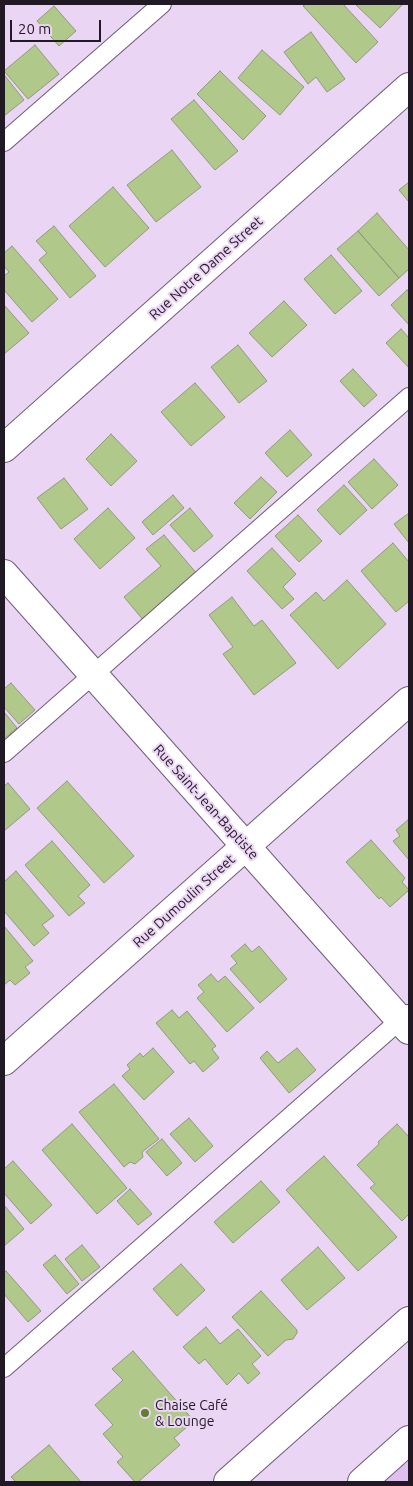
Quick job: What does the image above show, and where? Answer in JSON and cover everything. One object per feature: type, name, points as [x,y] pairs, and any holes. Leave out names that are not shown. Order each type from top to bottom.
[{"type":"street","name":"Rue Notre Dame Street","points":[[4,448],[409,87]]},
{"type":"street","name":"Rue Saint-Jean-Baptiste","points":[[4,574],[245,846],[406,1020]]},
{"type":"street","name":"Rue Dumoulin Street","points":[[4,1061],[409,701]]},
{"type":"street","points":[[228,1482],[409,1321]]},
{"type":"street","points":[[362,1482],[409,1440]]},
{"type":"lane","points":[[4,142],[162,4]]},
{"type":"lane","points":[[4,753],[409,397]]},
{"type":"lane","points":[[4,1368],[406,1020]]},
{"type":"shaded area","points":[[409,1440],[409,1482],[362,1482]]},
{"type":"building","points":[[306,4],[343,4],[378,42],[356,63],[303,6]]},
{"type":"building","points":[[355,4],[403,4],[380,28]]},
{"type":"building","points":[[54,6],[76,31],[59,46],[37,21]]},
{"type":"building","points":[[311,32],[345,79],[327,92],[316,77],[308,84],[284,52]]},
{"type":"building","points":[[35,45],[59,74],[28,99],[4,71]]},
{"type":"building","points":[[262,50],[304,87],[280,115],[238,78]]},
{"type":"building","points":[[220,71],[266,116],[243,140],[197,94]]},
{"type":"building","points":[[4,77],[24,100],[4,116]]},
{"type":"building","points":[[194,100],[238,151],[215,170],[171,119]]},
{"type":"building","points":[[172,150],[201,187],[156,222],[127,185]]},
{"type":"building","points":[[409,182],[409,202],[399,190]]},
{"type":"building","points":[[113,187],[149,228],[105,267],[69,226]]},
{"type":"building","points":[[377,213],[409,250],[409,269],[399,278],[358,231]]},
{"type":"building","points":[[54,226],[96,276],[70,298],[39,260],[47,253],[36,241]]},
{"type":"building","points":[[358,231],[399,278],[379,296],[337,249]]},
{"type":"building","points":[[12,246],[58,299],[32,322],[4,290],[4,276],[9,272],[4,266],[4,253]]},
{"type":"building","points":[[331,255],[362,291],[335,314],[304,279]]},
{"type":"building","points":[[407,290],[409,292],[409,325],[391,305]]},
{"type":"building","points":[[284,301],[307,325],[272,357],[249,333]]},
{"type":"building","points":[[4,305],[29,333],[4,354]]},
{"type":"building","points":[[401,329],[409,338],[409,368],[386,343]]},
{"type":"building","points":[[238,345],[267,381],[239,403],[211,367]]},
{"type":"building","points":[[353,369],[377,395],[364,407],[340,381]]},
{"type":"building","points":[[195,383],[225,417],[191,446],[161,412]]},
{"type":"building","points":[[290,430],[312,455],[287,477],[265,453]]},
{"type":"building","points":[[111,434],[137,461],[111,486],[86,459]]},
{"type":"building","points":[[374,459],[398,485],[372,509],[348,482]]},
{"type":"building","points":[[261,477],[277,492],[250,519],[234,503]]},
{"type":"building","points":[[64,478],[88,509],[61,529],[37,498]]},
{"type":"building","points":[[344,485],[367,510],[340,535],[317,510]]},
{"type":"building","points":[[173,495],[184,508],[153,535],[142,522]]},
{"type":"building","points":[[108,508],[135,538],[100,569],[74,539]]},
{"type":"building","points":[[190,508],[213,536],[194,552],[170,525]]},
{"type":"building","points":[[409,513],[409,543],[394,524]]},
{"type":"building","points":[[298,515],[322,541],[299,562],[275,536]]},
{"type":"building","points":[[164,535],[198,575],[144,621],[124,597],[161,566],[146,549]]},
{"type":"building","points":[[393,543],[409,562],[409,601],[396,612],[361,571]]},
{"type":"building","points":[[272,548],[296,574],[283,587],[294,599],[282,609],[247,571]]},
{"type":"building","points":[[347,580],[386,624],[338,669],[290,615],[316,592],[324,601]]},
{"type":"building","points":[[232,597],[254,626],[262,620],[296,663],[254,695],[223,654],[233,647],[209,615]]},
{"type":"building","points":[[11,683],[35,710],[19,724],[4,707],[4,689]]},
{"type":"building","points":[[4,712],[17,728],[4,739]]},
{"type":"building","points":[[67,781],[134,856],[104,883],[37,808]]},
{"type":"building","points":[[8,783],[30,809],[4,831],[4,786]]},
{"type":"building","points":[[408,820],[409,860],[393,841],[400,836],[396,830]]},
{"type":"building","points":[[371,840],[405,878],[402,882],[409,890],[390,907],[381,897],[379,899],[346,862]]},
{"type":"building","points":[[52,841],[90,885],[78,896],[85,903],[69,916],[25,865]]},
{"type":"building","points":[[16,871],[54,916],[42,925],[49,933],[34,946],[4,911],[4,882]]},
{"type":"building","points":[[4,926],[33,961],[25,967],[30,973],[15,985],[10,980],[4,985]]},
{"type":"building","points":[[245,944],[252,952],[259,946],[287,979],[260,1003],[230,969],[237,963],[231,956]]},
{"type":"building","points":[[211,974],[218,982],[225,976],[254,1008],[227,1032],[197,998],[204,992],[198,985]]},
{"type":"building","points":[[172,1010],[179,1018],[187,1011],[216,1046],[212,1049],[219,1058],[203,1072],[194,1061],[190,1064],[156,1023]]},
{"type":"building","points":[[153,1048],[174,1072],[144,1100],[122,1076],[130,1069],[127,1065],[140,1053],[143,1057]]},
{"type":"building","points":[[297,1048],[316,1070],[289,1093],[260,1058],[267,1051],[278,1063]]},
{"type":"building","points":[[114,1084],[159,1139],[142,1152],[143,1157],[135,1164],[130,1162],[124,1167],[79,1112]]},
{"type":"building","points":[[189,1118],[213,1146],[195,1162],[170,1134]]},
{"type":"building","points":[[72,1124],[127,1188],[97,1214],[42,1150]]},
{"type":"building","points":[[397,1124],[409,1137],[409,1214],[402,1221],[370,1188],[375,1184],[357,1165]]},
{"type":"building","points":[[162,1139],[182,1163],[167,1176],[146,1152]]},
{"type":"building","points":[[324,1156],[397,1237],[358,1271],[286,1190]]},
{"type":"building","points":[[13,1161],[52,1205],[31,1224],[4,1193],[4,1169]]},
{"type":"building","points":[[261,1181],[280,1202],[233,1243],[214,1222]]},
{"type":"building","points":[[130,1189],[152,1214],[138,1225],[117,1201]]},
{"type":"building","points":[[4,1205],[24,1229],[4,1246]]},
{"type":"building","points":[[82,1245],[100,1267],[82,1281],[65,1259]]},
{"type":"building","points":[[318,1247],[345,1278],[307,1310],[281,1280]]},
{"type":"building","points":[[55,1255],[79,1284],[67,1294],[43,1265]]},
{"type":"building","points":[[181,1264],[205,1290],[177,1316],[153,1289]]},
{"type":"building","points":[[6,1271],[41,1311],[28,1322],[4,1294],[4,1273]]},
{"type":"building","points":[[261,1291],[297,1330],[293,1339],[286,1340],[268,1356],[232,1317]]},
{"type":"building","points":[[206,1327],[220,1344],[238,1329],[261,1356],[252,1364],[260,1373],[248,1384],[239,1373],[227,1385],[205,1359],[199,1364],[183,1347]]},
{"type":"building","name":"Chaise Café & Lounge","points":[[133,1351],[194,1421],[174,1438],[180,1445],[138,1482],[135,1482],[117,1462],[123,1457],[103,1434],[113,1425],[95,1405],[123,1380],[112,1369]]},
{"type":"building","points":[[49,1445],[81,1482],[16,1482],[11,1477]]},
{"type":"place","name":"Chaise Café & Lounge","points":[[145,1413]]}]
